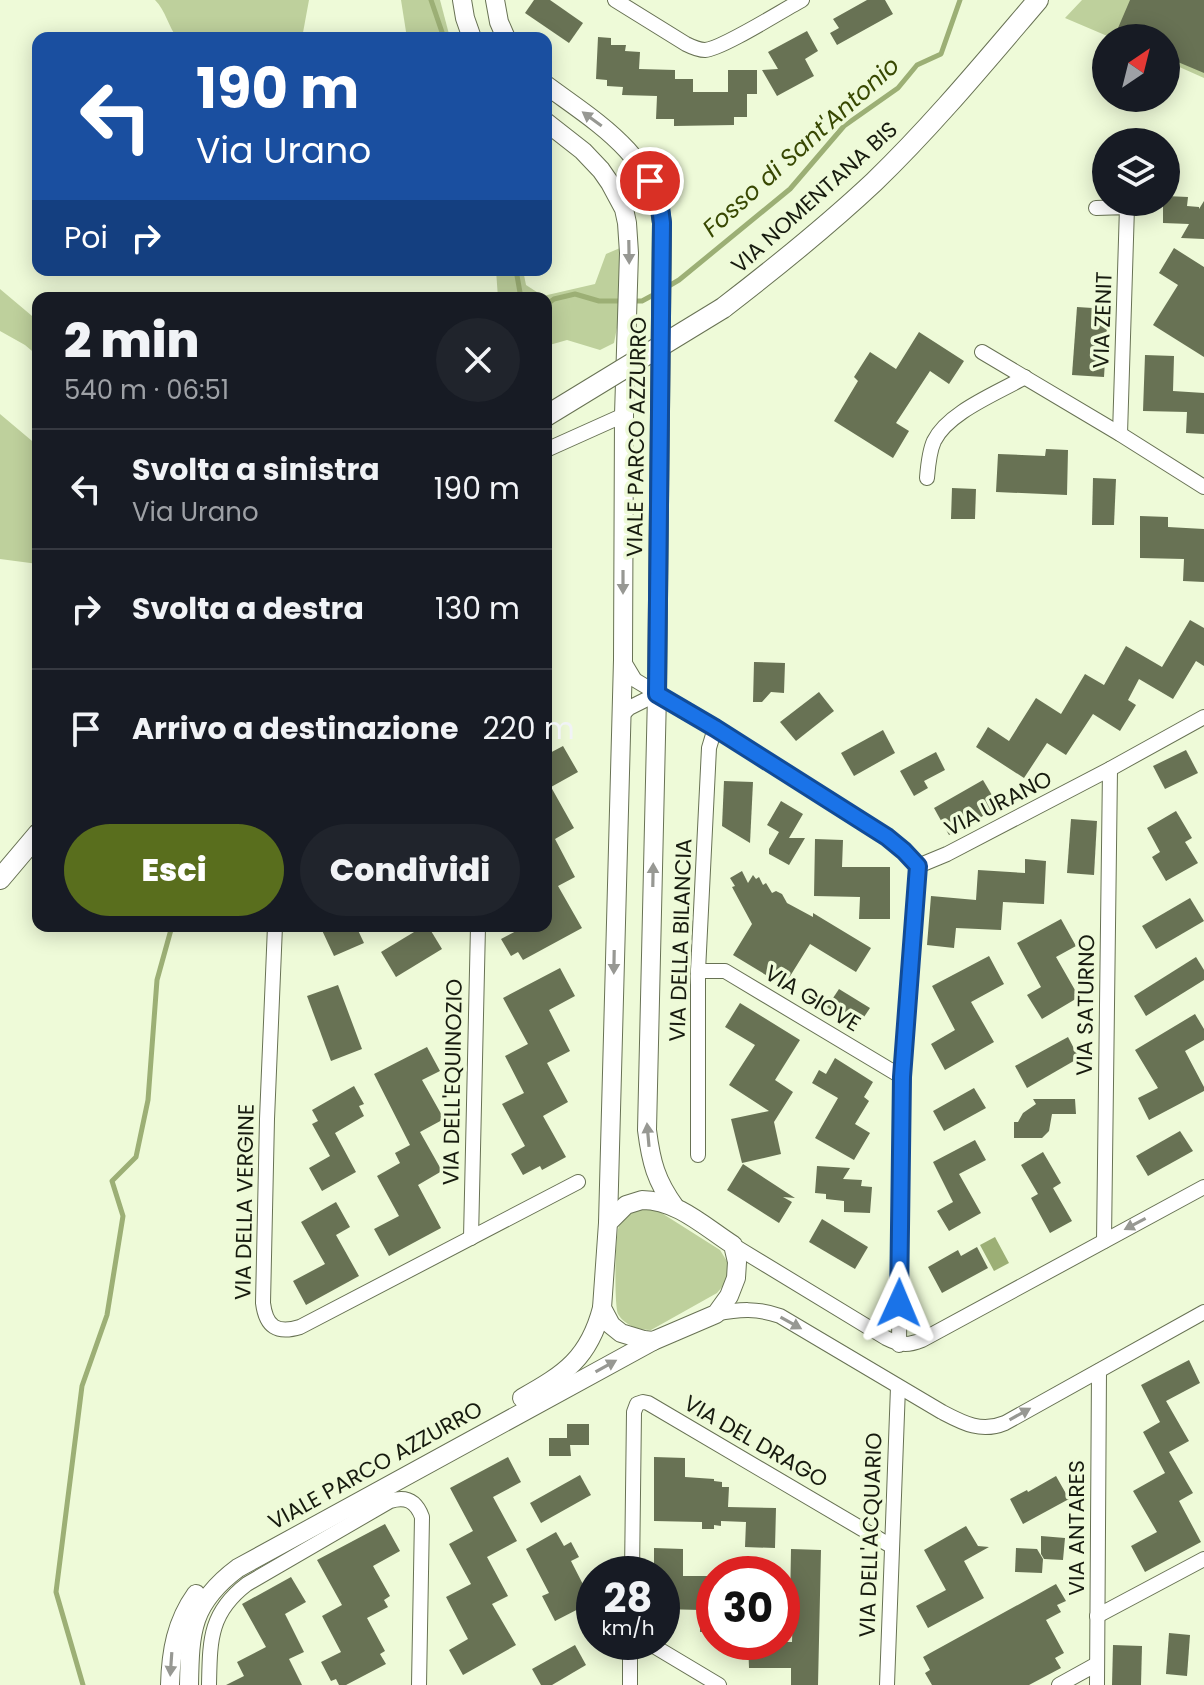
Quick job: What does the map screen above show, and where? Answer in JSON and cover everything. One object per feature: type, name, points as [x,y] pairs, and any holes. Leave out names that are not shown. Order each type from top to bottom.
[{"type":"main road","name":"VIA NOMENTANA BIS","points":[[552,412],[723,308],[790,256],[874,182],[943,111],[1038,0]]},
{"type":"main road","points":[[0,879],[32,841]]},
{"type":"street","points":[[462,0],[470,32]]},
{"type":"street","points":[[495,0],[503,32]]},
{"type":"street","points":[[615,0],[686,44],[704,50],[721,45],[802,0]]},
{"type":"street","name":"VIALE PARCO AZZURRO","points":[[552,90],[628,148],[644,170],[660,207],[662,223],[657,694],[647,1130],[654,1170],[675,1207]]},
{"type":"street","name":"VIALE PARCO AZZURRO","points":[[170,1685],[178,1626],[206,1582],[234,1560],[556,1379],[590,1341],[602,1308],[608,1223],[623,660],[624,415],[629,253],[627,223],[618,196],[593,160],[552,127]]},
{"type":"street","name":"VIA ZENIT","points":[[1120,434],[1127,216]]},
{"type":"street","points":[[982,352],[1204,487]]},
{"type":"street","points":[[927,478],[932,445],[944,427],[963,412],[1025,377]]},
{"type":"street","points":[[552,447],[624,415]]},
{"type":"street","points":[[623,660],[635,680],[887,837],[918,866],[902,1077],[899,1345]]},
{"type":"street","points":[[621,716],[629,708],[657,694]]},
{"type":"street","name":"VIA URANO","points":[[918,866],[947,854],[1204,717]]},
{"type":"street","name":"VIA DELLA BILANCIA","points":[[698,1155],[698,971],[709,748],[715,728]]},
{"type":"street","name":"VIA SATURNO","points":[[1104,1241],[1110,769]]},
{"type":"street","name":"VIA DELLA VERGINE","points":[[275,932],[263,1307],[272,1325],[287,1330],[300,1327],[578,1182]]},
{"type":"street","name":"VIA DELL'EQUINOZIO","points":[[471,1238],[478,932]]},
{"type":"street","name":"VIA GIOVE","points":[[698,971],[725,971],[902,1077]]},
{"type":"street","points":[[733,1245],[899,1345],[909,1345],[1204,1187]]},
{"type":"street","name":"VIALE PARCO AZZURRO","points":[[608,1223],[626,1205],[654,1200],[675,1207],[733,1245]]},
{"type":"street","points":[[716,1314],[729,1296],[736,1278],[737,1262],[733,1245]]},
{"type":"street","points":[[602,1308],[611,1325],[621,1333],[635,1339],[653,1341]]},
{"type":"street","points":[[716,1314],[754,1309],[780,1316],[960,1422],[991,1427],[1005,1423],[1204,1312]]},
{"type":"street","name":"VIALE PARCO AZZURRO","points":[[189,1685],[191,1636],[196,1619],[214,1589],[238,1568],[653,1341],[716,1314]]},
{"type":"street","name":"VIA ANTARES","points":[[1097,1685],[1099,1371]]},
{"type":"street","name":"VIA DELL'ACQUARIO","points":[[887,1685],[898,1387]]},
{"type":"street","name":"VIA DEL DRAGO","points":[[632,1556],[634,1412],[639,1403],[648,1403],[891,1546]]},
{"type":"street","points":[[209,1685],[210,1648],[215,1623],[223,1607],[237,1591],[390,1501],[403,1498],[415,1505],[422,1517],[419,1685]]},
{"type":"street","points":[[1097,1616],[1204,1559]]},
{"type":"street","points":[[630,1660],[630,1685]]},
{"type":"street","points":[[677,1660],[719,1685]]},
{"type":"street","points":[[1059,1685],[1097,1664]]},
{"type":"shaded area","points":[[155,0],[309,0],[303,32],[173,32]]},
{"type":"shaded area","points":[[401,0],[440,0],[448,32],[406,32]]},
{"type":"shaded area","points":[[1082,0],[1204,0],[1204,78],[1180,67],[1180,24],[1092,24],[1092,29],[1065,18]]},
{"type":"shaded area","points":[[620,248],[627,276],[614,343],[600,350],[567,340],[552,344],[552,294],[595,284],[606,254]]},
{"type":"shaded area","points":[[496,276],[524,276],[526,285],[537,292],[498,292]]},
{"type":"shaded area","points":[[0,289],[32,316],[32,351],[0,331]]},
{"type":"shaded area","points":[[0,414],[32,441],[32,563],[0,559]]},
{"type":"shaded area","points":[[643,1208],[660,1212],[720,1250],[728,1263],[727,1281],[717,1293],[651,1330],[624,1322],[618,1314],[616,1298],[619,1226],[626,1217]]},
{"type":"shaded area","points":[[995,1237],[1009,1263],[994,1271],[980,1245]]},
{"type":"building","points":[[534,0],[550,0],[583,23],[569,43],[525,13]]},
{"type":"building","points":[[867,0],[885,0],[893,14],[837,45],[830,33],[839,28],[833,19]]},
{"type":"building","points":[[1130,0],[1204,0],[1204,73],[1180,63],[1180,24],[1120,24]]},
{"type":"building","points":[[807,31],[818,51],[805,59],[814,76],[777,96],[762,70],[778,69],[768,52]]},
{"type":"building","points":[[598,37],[611,38],[611,45],[626,45],[625,51],[640,52],[639,69],[675,70],[675,79],[693,79],[693,92],[728,92],[728,70],[757,70],[757,94],[747,94],[747,117],[734,117],[734,125],[674,126],[674,119],[656,119],[657,96],[622,95],[623,87],[607,86],[607,80],[596,79]]},
{"type":"building","points":[[1180,197],[1188,197],[1187,206],[1199,209],[1204,201],[1204,239],[1181,238],[1189,224],[1163,223],[1163,216],[1180,216]]},
{"type":"building","points":[[1174,248],[1204,267],[1204,357],[1153,325],[1178,285],[1159,273]]},
{"type":"building","points":[[1077,307],[1108,309],[1104,377],[1072,375]]},
{"type":"building","points":[[919,332],[964,361],[949,384],[930,371],[896,423],[909,431],[893,458],[834,421],[858,381],[854,377],[870,352],[896,369]]},
{"type":"building","points":[[1145,355],[1174,356],[1173,391],[1204,393],[1204,434],[1186,433],[1187,412],[1143,411]]},
{"type":"building","points":[[1046,449],[1068,450],[1067,495],[996,492],[998,454],[1045,456]]},
{"type":"building","points":[[1093,478],[1116,479],[1114,525],[1092,525]]},
{"type":"building","points":[[952,488],[976,489],[975,519],[951,519]]},
{"type":"building","points":[[1140,516],[1168,517],[1168,527],[1204,529],[1204,582],[1183,581],[1184,559],[1140,558]]},
{"type":"building","points":[[1190,620],[1204,628],[1204,666],[1196,661],[1173,699],[1139,679],[1128,700],[1136,705],[1120,731],[1093,714],[1066,755],[1047,743],[1024,778],[976,747],[988,727],[1009,741],[1036,698],[1061,714],[1085,674],[1104,685],[1126,646],[1162,667]]},
{"type":"building","points":[[754,662],[785,663],[784,693],[771,692],[762,702],[753,702]]},
{"type":"building","points":[[819,692],[834,711],[796,741],[780,722]]},
{"type":"building","points":[[883,730],[895,753],[854,776],[841,753]]},
{"type":"building","points":[[563,746],[578,772],[552,786],[552,752]]},
{"type":"building","points":[[1186,750],[1198,773],[1165,789],[1153,766]]},
{"type":"building","points":[[936,752],[945,770],[924,781],[928,788],[914,796],[900,771]]},
{"type":"building","points":[[983,780],[999,807],[949,835],[934,808]]},
{"type":"building","points":[[724,781],[753,782],[750,843],[722,826]]},
{"type":"building","points":[[552,789],[574,828],[555,839],[575,877],[558,886],[582,928],[523,960],[518,952],[511,956],[501,939],[514,932],[552,932]]},
{"type":"building","points":[[781,801],[803,814],[789,838],[805,838],[789,865],[769,854],[779,832],[767,825]]},
{"type":"building","points":[[1176,811],[1192,838],[1185,842],[1198,863],[1166,881],[1152,857],[1160,852],[1147,828]]},
{"type":"building","points":[[1071,819],[1097,821],[1094,875],[1067,873]]},
{"type":"building","points":[[815,839],[843,840],[842,867],[890,867],[890,919],[859,919],[860,897],[814,896]]},
{"type":"building","points":[[1025,859],[1046,861],[1044,904],[1003,902],[1001,930],[956,928],[954,948],[927,945],[931,896],[976,900],[978,870],[1025,873]]},
{"type":"building","points":[[742,871],[748,883],[753,875],[756,879],[759,877],[772,893],[782,894],[787,903],[813,917],[813,913],[871,948],[856,972],[810,944],[784,986],[733,955],[752,924],[730,878]]},
{"type":"building","points":[[1190,898],[1204,921],[1156,949],[1142,926]]},
{"type":"building","points":[[1061,919],[1076,946],[1056,957],[1079,997],[1042,1019],[1027,995],[1041,987],[1017,943]]},
{"type":"building","points":[[323,932],[359,932],[364,943],[334,956]]},
{"type":"building","points":[[414,932],[432,932],[442,949],[396,977],[381,952]]},
{"type":"building","points":[[989,956],[1004,984],[971,1002],[994,1042],[945,1070],[931,1044],[955,1030],[932,986]]},
{"type":"building","points":[[1196,957],[1204,970],[1204,980],[1146,1016],[1134,996]]},
{"type":"building","points":[[560,968],[575,996],[549,1010],[570,1051],[547,1063],[568,1102],[543,1116],[566,1157],[542,1170],[540,1166],[523,1175],[511,1154],[525,1146],[502,1104],[524,1093],[505,1056],[528,1044],[503,998]]},
{"type":"building","points":[[338,985],[362,1049],[331,1061],[307,996]]},
{"type":"building","points":[[839,989],[870,1008],[858,1026],[827,1007]]},
{"type":"building","points":[[740,1003],[800,1040],[775,1080],[793,1092],[774,1122],[781,1154],[742,1163],[731,1119],[769,1111],[729,1085],[755,1045],[725,1027]]},
{"type":"building","points":[[1195,1014],[1204,1029],[1204,1040],[1185,1051],[1204,1091],[1149,1120],[1138,1098],[1158,1088],[1135,1050]]},
{"type":"building","points":[[1068,1037],[1079,1058],[1027,1088],[1015,1066]]},
{"type":"building","points":[[427,1047],[440,1071],[422,1080],[444,1119],[420,1132],[442,1171],[418,1185],[441,1228],[389,1256],[374,1229],[399,1216],[377,1176],[400,1163],[395,1153],[410,1145],[374,1074]]},
{"type":"building","points":[[835,1058],[873,1082],[864,1097],[869,1101],[855,1124],[870,1133],[854,1160],[815,1138],[838,1098],[812,1083],[819,1070],[826,1074]]},
{"type":"building","points":[[354,1086],[364,1104],[359,1106],[364,1116],[335,1133],[356,1172],[322,1191],[309,1168],[330,1156],[312,1124],[318,1121],[312,1110]]},
{"type":"building","points":[[974,1088],[986,1108],[944,1131],[933,1111]]},
{"type":"building","points":[[1033,1099],[1075,1099],[1076,1114],[1052,1114],[1049,1131],[1042,1138],[1014,1138],[1014,1122],[1018,1122],[1023,1113],[1036,1104]]},
{"type":"building","points":[[1180,1131],[1193,1151],[1148,1176],[1136,1156]]},
{"type":"building","points":[[975,1140],[986,1160],[959,1174],[981,1213],[949,1231],[937,1211],[953,1202],[933,1162]]},
{"type":"building","points":[[1043,1152],[1061,1183],[1053,1188],[1072,1221],[1050,1233],[1031,1198],[1038,1194],[1021,1165]]},
{"type":"building","points":[[743,1164],[795,1198],[783,1197],[792,1202],[779,1223],[727,1190]]},
{"type":"building","points":[[817,1166],[850,1168],[843,1179],[862,1180],[861,1186],[872,1187],[870,1213],[844,1212],[844,1201],[826,1199],[826,1194],[815,1193]]},
{"type":"building","points":[[336,1202],[350,1227],[336,1235],[359,1276],[306,1305],[293,1281],[325,1264],[301,1222]]},
{"type":"building","points":[[822,1219],[868,1247],[855,1269],[809,1242]]},
{"type":"building","points":[[977,1247],[988,1268],[942,1293],[928,1267],[958,1250],[961,1256]]},
{"type":"building","points":[[1189,1360],[1200,1383],[1166,1401],[1189,1441],[1169,1452],[1193,1493],[1179,1501],[1201,1542],[1145,1572],[1131,1546],[1157,1532],[1133,1491],[1165,1473],[1143,1432],[1160,1422],[1141,1385]]},
{"type":"building","points":[[567,1424],[589,1424],[589,1445],[570,1445],[571,1456],[549,1456],[549,1438],[567,1438]]},
{"type":"building","points":[[508,1457],[521,1482],[493,1497],[517,1541],[487,1557],[508,1596],[492,1604],[516,1645],[463,1675],[449,1650],[468,1639],[446,1597],[471,1584],[449,1544],[473,1531],[450,1488]]},
{"type":"building","points":[[654,1457],[685,1458],[685,1477],[722,1482],[722,1487],[729,1487],[728,1507],[776,1508],[775,1548],[745,1547],[746,1522],[721,1521],[721,1526],[714,1525],[714,1529],[702,1529],[702,1522],[654,1521]]},
{"type":"building","points":[[580,1475],[591,1495],[541,1523],[530,1503]]},
{"type":"building","points":[[1056,1476],[1069,1499],[1023,1524],[1010,1499]]},
{"type":"building","points":[[385,1524],[400,1551],[373,1566],[390,1596],[384,1600],[388,1607],[367,1618],[385,1651],[380,1654],[386,1664],[346,1685],[339,1685],[336,1679],[331,1681],[321,1662],[341,1652],[322,1616],[342,1605],[317,1560]]},
{"type":"building","points":[[966,1526],[978,1546],[989,1547],[964,1561],[984,1598],[928,1628],[916,1606],[946,1590],[924,1550]]},
{"type":"building","points":[[556,1532],[564,1546],[571,1542],[578,1556],[571,1561],[576,1571],[576,1610],[555,1621],[542,1596],[549,1593],[526,1549]]},
{"type":"building","points":[[1041,1536],[1065,1538],[1063,1560],[1044,1559]]},
{"type":"building","points":[[654,1548],[683,1549],[683,1576],[696,1576],[696,1610],[680,1609],[680,1556],[654,1556]]},
{"type":"building","points":[[1016,1548],[1037,1549],[1043,1559],[1042,1573],[1015,1572]]},
{"type":"building","points":[[791,1549],[821,1550],[818,1685],[791,1685],[791,1668],[749,1668],[749,1660],[800,1660],[800,1556],[791,1556]]},
{"type":"building","points":[[291,1577],[306,1602],[285,1614],[304,1652],[289,1659],[302,1685],[226,1685],[244,1676],[237,1662],[266,1647],[242,1604]]},
{"type":"building","points":[[1056,1584],[1066,1601],[1057,1605],[1061,1612],[1046,1620],[1064,1653],[1055,1658],[1061,1668],[1029,1685],[932,1685],[925,1673],[930,1670],[923,1657]]},
{"type":"building","points":[[1169,1633],[1190,1635],[1187,1676],[1166,1674]]},
{"type":"building","points":[[575,1645],[576,1660],[583,1660],[586,1665],[552,1685],[541,1685],[532,1669]]},
{"type":"building","points":[[1113,1645],[1142,1646],[1141,1685],[1112,1685]]},
{"type":"waterway","points":[[431,0],[442,32]]},
{"type":"waterway","name":"Fosso di Sant'Antonio","points":[[667,287],[790,189],[844,126],[898,88],[917,65],[941,54],[960,0]]},
{"type":"waterway","points":[[517,276],[520,292]]},
{"type":"waterway","name":"Fosso di Sant'Antonio","points":[[552,300],[575,294],[599,301],[642,301],[655,294]]},
{"type":"waterway","name":"Fosso di Sant'Antonio","points":[[83,1685],[56,1592],[82,1386],[107,1315],[123,1216],[112,1181],[136,1157],[148,1100],[157,980],[170,932]]},
{"type":"route","points":[[650,181],[660,207],[662,223],[657,694],[887,837],[918,866],[902,1077],[899,1303]]}]
